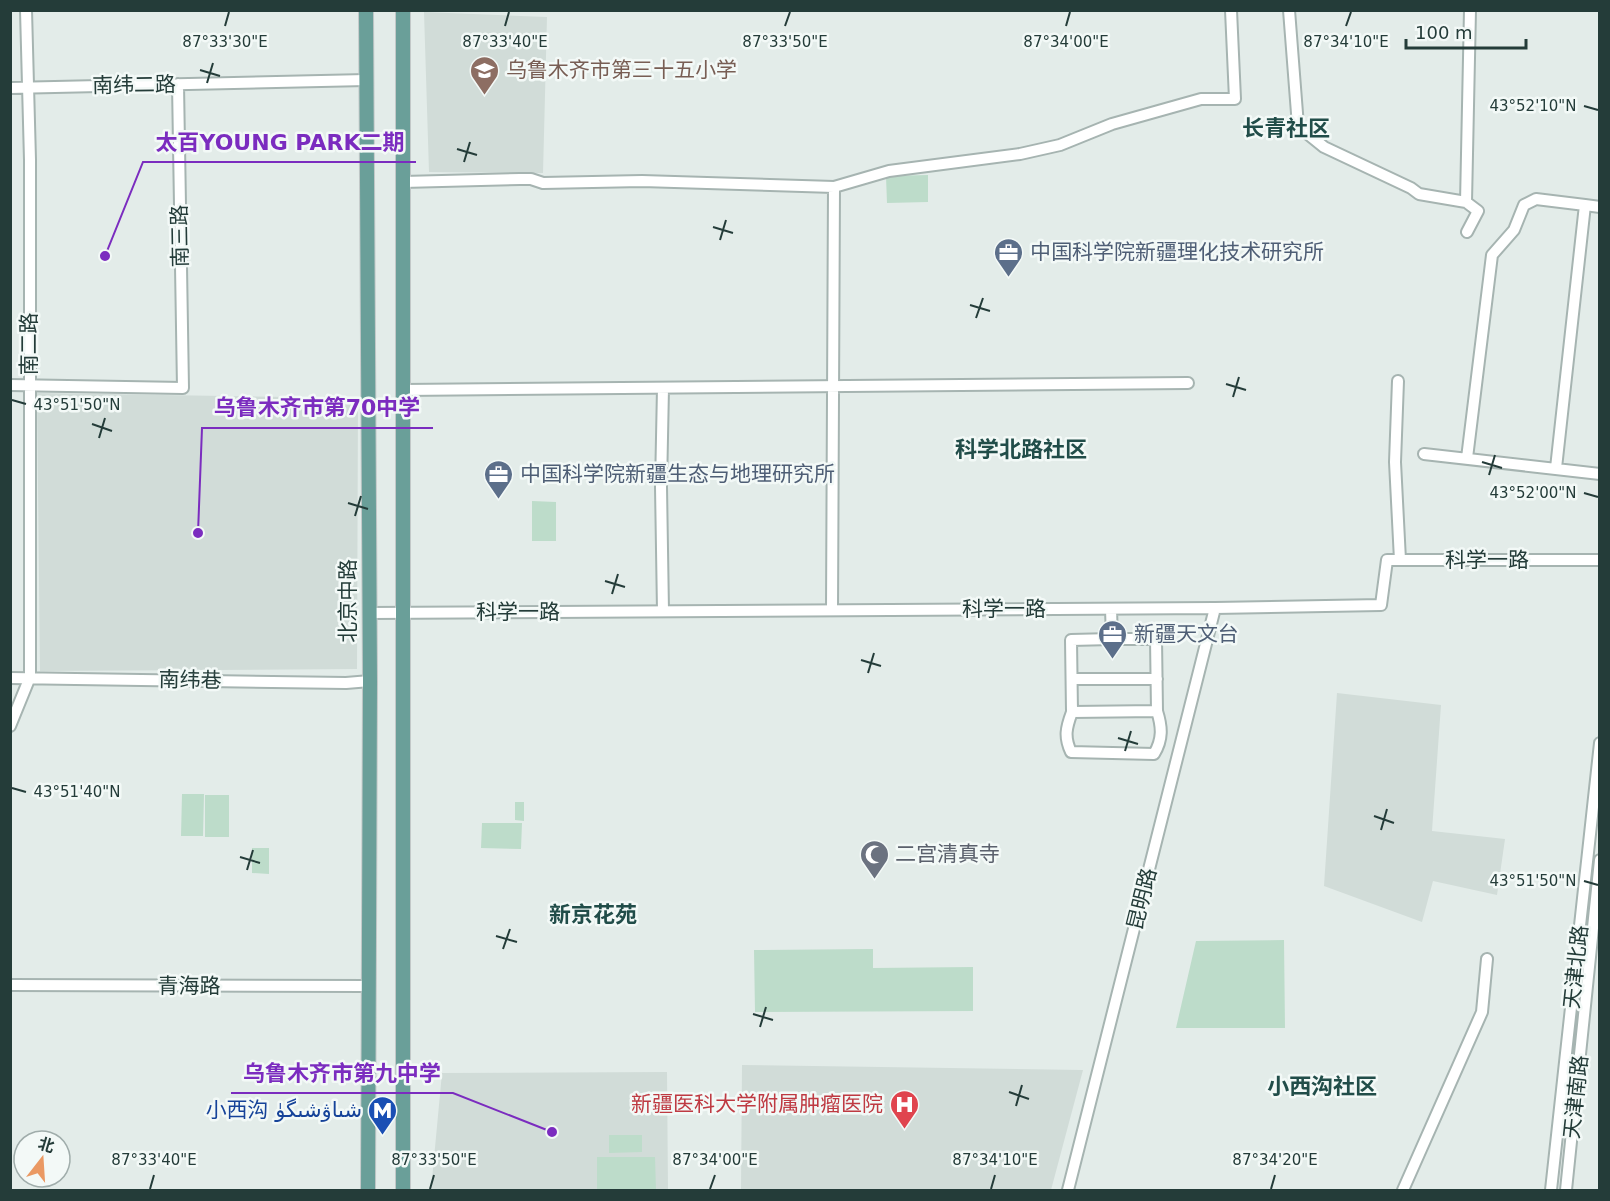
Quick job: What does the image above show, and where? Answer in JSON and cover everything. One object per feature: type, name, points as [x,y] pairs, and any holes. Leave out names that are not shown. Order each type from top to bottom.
[{"type":"main road","name":"北京中路","points":[[366,10],[370,681],[368,1191]]},
{"type":"main road","points":[[403,10],[403,1191]]},
{"type":"street","name":"南二路","points":[[26,10],[30,160],[30,677]]},
{"type":"street","points":[[403,182],[531,179],[543,183],[642,181],[834,187],[889,171],[1020,154],[1060,145],[1112,124],[1201,99],[1235,99],[1230,10]]},
{"type":"street","points":[[1289,10],[1298,126],[1324,147],[1411,188],[1419,194],[1466,202],[1478,211],[1467,232]]},
{"type":"street","points":[[1466,202],[1470,10]]},
{"type":"street","name":"南纬二路","points":[[10,88],[366,80]]},
{"type":"street","name":"南三路","points":[[29,385],[183,388],[178,84]]},
{"type":"street","points":[[832,610],[834,187]]},
{"type":"street","points":[[1467,458],[1492,255],[1514,230],[1524,205],[1536,199],[1599,207]]},
{"type":"street","points":[[1556,468],[1585,205]]},
{"type":"street","points":[[1398,381],[1395,462],[1401,560]]},
{"type":"street","points":[[403,390],[1188,383]]},
{"type":"street","points":[[10,385],[29,385]]},
{"type":"street","points":[[663,388],[661,487],[663,611]]},
{"type":"street","points":[[1424,454],[1599,474]]},
{"type":"street","name":"科学一路","points":[[369,613],[1112,609],[1381,604],[1387,560],[1599,560]]},
{"type":"street","name":"昆明路","points":[[1068,1191],[1215,608]]},
{"type":"street","points":[[1112,609],[1112,639]]},
{"type":"street","points":[[1112,639],[1156,639],[1157,711],[1162,725],[1161,742],[1154,754],[1071,752],[1066,741],[1066,727],[1072,712],[1071,640],[1112,639]]},
{"type":"street","points":[[10,726],[30,677]]},
{"type":"street","name":"南纬巷","points":[[10,678],[346,683],[370,681]]},
{"type":"street","points":[[1072,679],[1157,679]]},
{"type":"street","points":[[1072,712],[1157,711]]},
{"type":"street","name":"天津北路","points":[[1551,1191],[1596,856],[1599,743]]},
{"type":"street","name":"天津南路","points":[[1566,1191],[1596,856]]},
{"type":"street","points":[[1403,1191],[1482,1012],[1487,959]]},
{"type":"street","name":"青海路","points":[[10,985],[368,986]]},
{"type":"shaded area","name":"乌鲁木齐市第三十五小学","points":[[424,12],[547,17],[543,173],[429,172]]},
{"type":"shaded area","points":[[37,393],[358,398],[357,669],[40,671]]},
{"type":"shaded area","points":[[1337,693],[1441,705],[1432,831],[1505,839],[1497,895],[1433,881],[1422,922],[1324,886]]},
{"type":"shaded area","name":"新疆医科大学附属肿瘤医院","points":[[742,1065],[1083,1070],[1051,1190],[741,1190]]},
{"type":"shaded area","points":[[667,1072],[668,1190],[431,1190],[442,1073]]},
{"type":"green space","points":[[928,175],[928,202],[887,203],[886,176]]},
{"type":"green space","points":[[532,501],[556,502],[556,541],[532,541]]},
{"type":"green space","points":[[182,794],[204,794],[203,836],[181,836]]},
{"type":"green space","points":[[205,795],[229,795],[229,837],[205,837]]},
{"type":"green space","points":[[515,802],[524,802],[524,821],[515,820]]},
{"type":"green space","points":[[482,823],[522,823],[521,849],[481,848]]},
{"type":"green space","points":[[252,848],[269,848],[269,874],[252,873]]},
{"type":"green space","points":[[1284,940],[1285,1028],[1176,1028],[1196,941]]},
{"type":"green space","points":[[873,949],[873,968],[973,967],[973,1011],[755,1012],[754,950]]},
{"type":"green space","points":[[609,1135],[642,1135],[642,1152],[609,1153]]},
{"type":"green space","points":[[597,1157],[655,1157],[656,1190],[597,1190]]},
{"type":"place","name":"乌鲁木齐市第三十五小学","points":[[485,96]]},
{"type":"place","name":"太百YOUNG PARK二期","points":[[105,256]]},
{"type":"place","name":"中国科学院新疆理化技术研究所","points":[[1009,278]]},
{"type":"place","name":"中国科学院新疆生态与地理研究所","points":[[499,500]]},
{"type":"place","name":"乌鲁木齐市第70中学","points":[[198,533]]},
{"type":"place","name":"新疆天文台","points":[[1113,660]]},
{"type":"place","name":"二宫清真寺","points":[[874,880]]},
{"type":"place","name":"新疆医科大学附属肿瘤医院","points":[[904,1130]]},
{"type":"place","name":"乌鲁木齐市第九中学","points":[[552,1132]]},
{"type":"place","name":"小西沟 شىاۋشىگۈ","points":[[383,1136]]},
{"type":"district","name":"长青社区","points":[[1286,128]]},
{"type":"district","name":"科学北路社区","points":[[1021,449]]},
{"type":"district","name":"新京花苑","points":[[593,914]]},
{"type":"district","name":"小西沟社区","points":[[1322,1086]]}]
